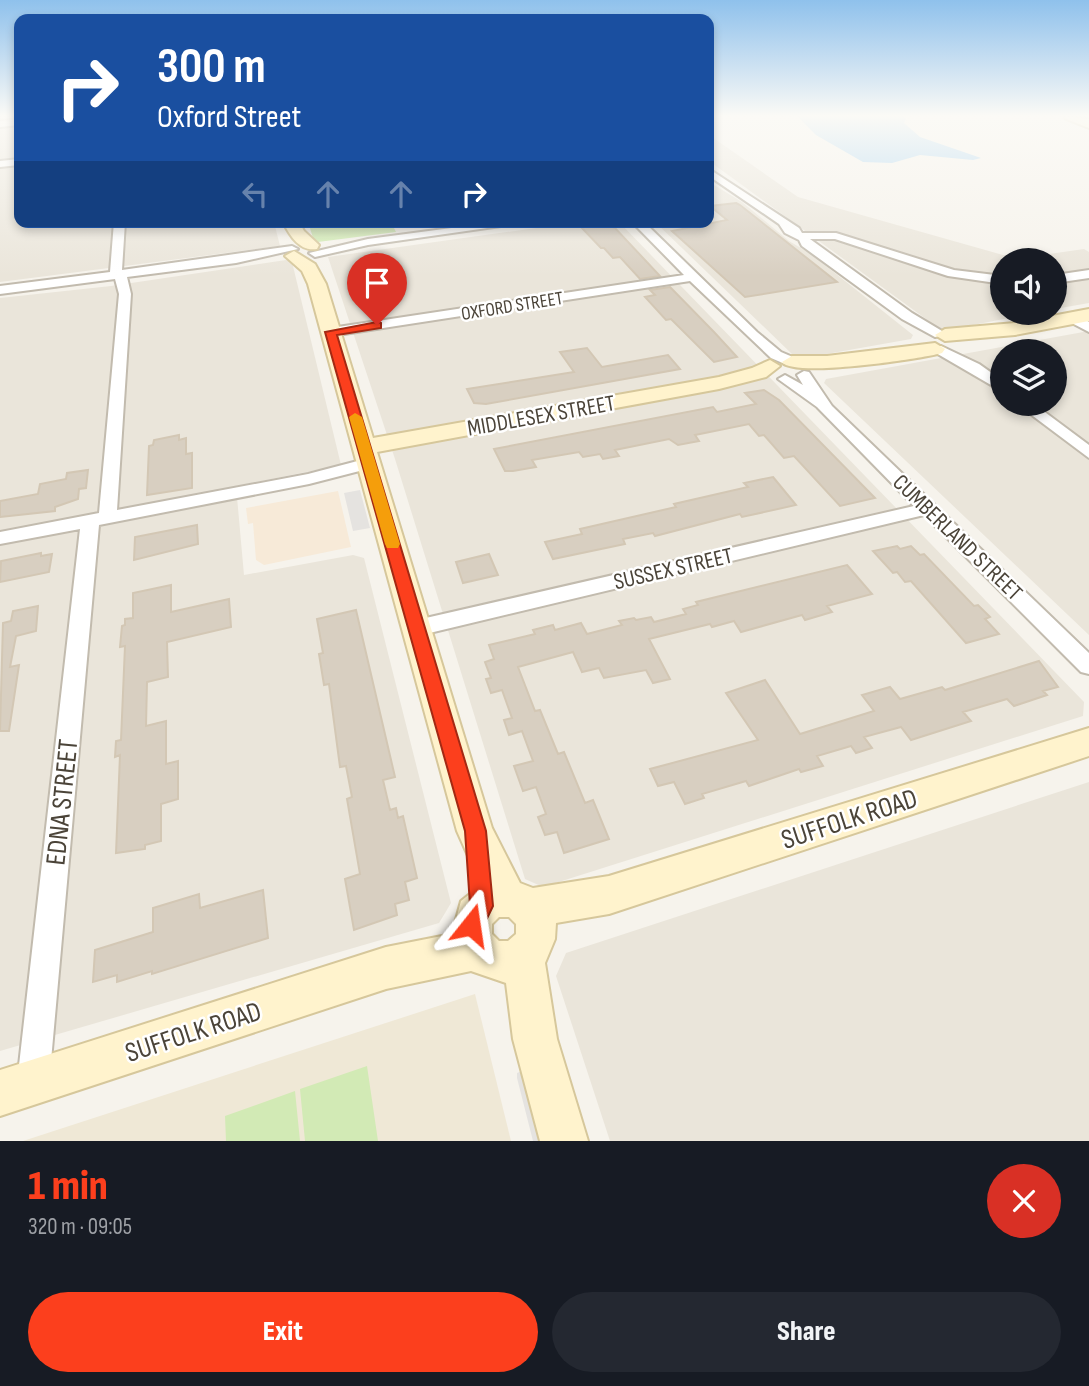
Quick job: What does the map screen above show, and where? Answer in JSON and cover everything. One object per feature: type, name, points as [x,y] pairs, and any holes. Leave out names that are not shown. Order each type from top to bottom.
[{"type":"street","points":[[714,175],[784,223],[789,231],[805,236],[836,236],[931,267],[990,278]]},
{"type":"street","points":[[120,228],[118,275],[125,294]]},
{"type":"street","points":[[292,228],[293,252],[309,268],[317,284]]},
{"type":"street","points":[[294,228],[301,239],[313,249],[317,284],[564,1141]]},
{"type":"street","points":[[0,290],[478,228]]},
{"type":"street","name":"CUMBERLAND STREET","points":[[643,228],[1089,666]]},
{"type":"street","points":[[805,236],[806,244],[817,249],[990,379]]},
{"type":"street","points":[[125,294],[134,273]]},
{"type":"street","points":[[1067,277],[1089,274]]},
{"type":"street","name":"OXFORD STREET","points":[[331,332],[694,277]]},
{"type":"street","name":"EDNA STREET","points":[[16,1088],[99,519],[125,294]]},
{"type":"street","name":"MIDDLESEX STREET","points":[[368,461],[719,383],[1015,329],[1084,320]]},
{"type":"street","points":[[1040,416],[1089,453]]},
{"type":"street","points":[[0,538],[309,479],[368,461]]},
{"type":"street","name":"SUSSEX STREET","points":[[417,628],[929,508]]},
{"type":"street","name":"SUFFOLK ROAD","points":[[16,1088],[1089,742]]},
{"type":"shaded area","points":[[0,169],[14,169],[14,228],[276,228],[280,246],[0,282]]},
{"type":"shaded area","points":[[720,169],[758,169],[798,197],[990,251],[990,322],[947,330],[937,327]]},
{"type":"shaded area","points":[[714,185],[742,202],[913,335],[911,339],[804,358],[793,355],[661,228],[714,228]]},
{"type":"shaded area","points":[[536,228],[625,228],[1084,702],[1083,716],[543,887],[525,879],[395,459],[328,257]]},
{"type":"shaded area","points":[[1084,249],[1089,252],[1089,303],[1067,307],[1067,251]]},
{"type":"shaded area","points":[[286,260],[292,262],[341,465],[236,486],[244,575],[353,555],[364,558],[451,903],[439,923],[0,1051],[0,298],[111,286]]},
{"type":"shaded area","points":[[1089,331],[1089,635],[824,383],[826,379],[990,349],[990,416],[1067,416],[1067,339],[1045,339]]},
{"type":"shaded area","points":[[360,490],[370,528],[353,531],[344,493]]},
{"type":"shaded area","points":[[338,491],[351,547],[264,565],[256,560],[253,523],[248,524],[246,508]]},
{"type":"shaded area","points":[[1089,782],[1089,1141],[610,1141],[556,976],[566,953]]},
{"type":"shaded area","points":[[475,994],[511,1141],[23,1141]]},
{"type":"shaded area","points":[[525,1070],[545,1141],[533,1141],[517,1078],[517,1073]]},
{"type":"green space","points":[[310,228],[394,228],[396,232],[318,242],[314,241]]},
{"type":"green space","points":[[367,1066],[378,1141],[305,1141],[300,1089]]},
{"type":"green space","points":[[295,1091],[300,1141],[226,1141],[225,1116]]},
{"type":"building","points":[[740,205],[837,282],[745,297],[672,231],[714,228],[714,223],[727,220],[714,209],[714,206]]},
{"type":"building","points":[[582,228],[615,228],[660,276],[640,279],[620,257],[613,258]]},
{"type":"building","points":[[670,287],[737,357],[714,362],[671,319],[666,320],[645,297],[655,295],[650,290]]},
{"type":"building","points":[[587,348],[602,367],[668,355],[680,369],[486,404],[474,403],[467,389],[574,372],[560,352]]},
{"type":"building","points":[[764,390],[779,400],[875,498],[840,506],[794,456],[784,458],[764,435],[759,436],[749,424],[695,435],[699,441],[678,445],[669,439],[615,450],[619,456],[603,459],[600,454],[583,457],[579,452],[532,460],[536,467],[513,471],[505,471],[494,449],[713,407],[717,412],[756,404],[745,393]]},
{"type":"building","points":[[179,435],[179,440],[186,438],[186,454],[192,453],[192,488],[147,495],[149,446],[153,445],[154,440]]},
{"type":"building","points":[[88,470],[86,488],[79,489],[78,499],[55,507],[55,511],[0,517],[0,501],[38,494],[40,484],[66,479],[67,473]]},
{"type":"building","points":[[773,477],[796,505],[742,517],[740,514],[655,536],[653,533],[623,539],[625,544],[553,559],[545,542],[582,534],[580,529],[676,507],[674,504],[748,487],[744,483]]},
{"type":"building","points":[[197,525],[198,544],[134,560],[135,537]]},
{"type":"building","points":[[897,546],[900,549],[911,546],[920,555],[924,554],[974,606],[978,605],[990,617],[985,619],[999,634],[966,643],[911,581],[905,582],[897,572],[893,573],[873,551]]},
{"type":"building","points":[[41,553],[41,556],[52,554],[49,572],[0,582],[1,561]]},
{"type":"building","points":[[489,554],[498,575],[463,583],[456,562]]},
{"type":"building","points":[[847,565],[872,594],[827,606],[832,612],[805,620],[802,615],[741,632],[734,621],[649,639],[670,679],[653,683],[646,670],[604,678],[599,668],[582,672],[573,652],[518,667],[535,711],[540,710],[558,754],[564,752],[585,803],[593,800],[609,839],[564,853],[557,832],[545,835],[538,817],[546,814],[536,787],[523,791],[514,766],[533,761],[522,731],[509,735],[504,720],[512,718],[502,690],[491,693],[486,679],[491,678],[485,662],[494,659],[489,645],[535,634],[533,630],[553,625],[555,630],[581,623],[587,634],[622,625],[619,621],[634,618],[636,620],[651,617],[654,622],[686,614],[683,609],[698,605],[696,602]]},
{"type":"building","points":[[171,585],[171,612],[229,599],[231,627],[167,642],[168,677],[147,682],[146,726],[166,721],[166,764],[178,761],[178,799],[161,804],[161,841],[145,845],[145,849],[116,853],[120,755],[115,757],[116,741],[121,740],[125,646],[120,647],[122,626],[125,625],[125,619],[133,618],[133,593]]},
{"type":"building","points":[[38,606],[36,631],[16,636],[10,667],[19,665],[9,731],[0,731],[3,623],[11,621],[13,611]]},
{"type":"building","points":[[356,610],[395,777],[383,780],[390,810],[396,808],[398,818],[403,816],[417,878],[405,882],[409,900],[395,904],[397,915],[354,930],[345,879],[360,874],[347,799],[352,797],[346,766],[340,767],[329,684],[324,685],[319,654],[323,653],[317,619]]},
{"type":"building","points":[[1039,661],[1058,687],[1043,691],[1047,695],[1014,706],[1007,699],[963,712],[971,721],[911,740],[901,727],[864,737],[872,748],[856,753],[851,746],[817,756],[823,766],[801,772],[799,769],[749,786],[746,781],[702,794],[704,798],[685,804],[674,782],[658,786],[650,769],[758,740],[726,693],[765,680],[800,734],[874,711],[862,695],[890,687],[900,699],[942,687],[945,690]]},
{"type":"building","points":[[263,890],[268,938],[152,974],[152,971],[117,982],[117,975],[93,982],[95,950],[153,932],[153,908],[199,894],[200,908]]},
{"type":"slow traffic","points":[[355,417],[392,544]]},
{"type":"route","points":[[377,325],[331,332],[475,831],[481,906],[471,925]]}]
